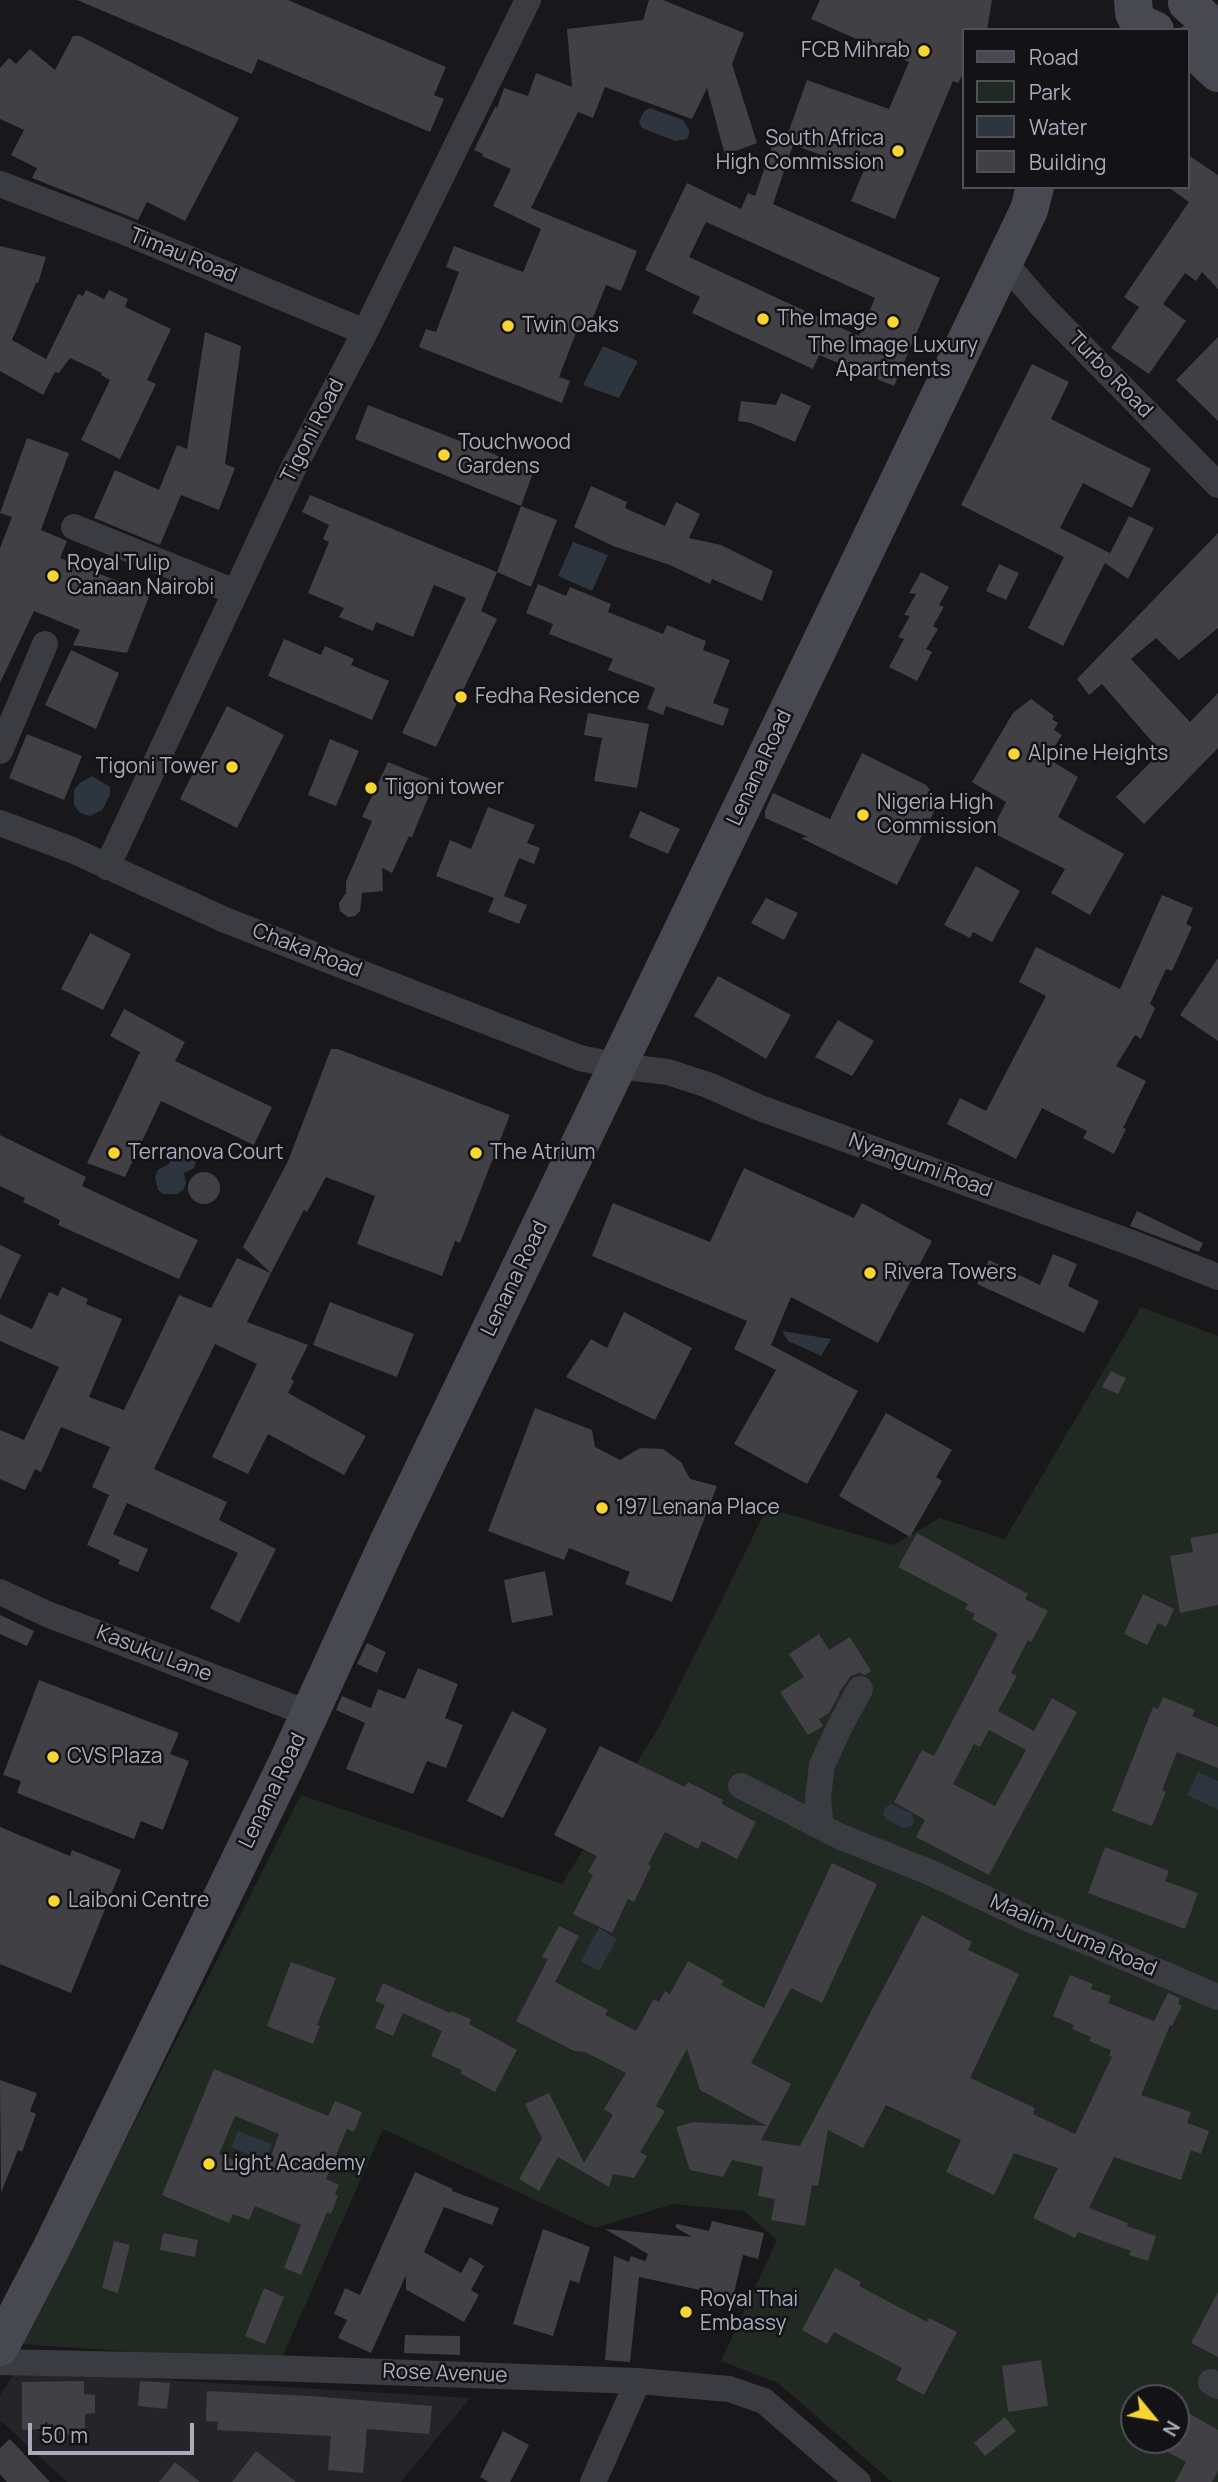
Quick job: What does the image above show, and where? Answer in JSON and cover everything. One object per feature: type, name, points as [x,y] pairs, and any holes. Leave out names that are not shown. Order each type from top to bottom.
[{"type":"street","name":"Tigoni Road","points":[[107,867],[294,467],[365,332],[528,0]]},
{"type":"street","points":[[1159,22],[1218,31]]},
{"type":"street","points":[[1190,49],[1218,73]]},
{"type":"street","name":"Timau Road","points":[[0,184],[120,230],[365,332]]},
{"type":"street","name":"Lenana Road","points":[[0,2347],[58,2235],[310,1714],[387,1545],[817,647],[1038,195]]},
{"type":"street","name":"Turbo Road","points":[[1004,262],[1041,305],[1218,485]]},
{"type":"street","points":[[74,527],[235,592]]},
{"type":"street","points":[[0,751],[45,643]]},
{"type":"street","name":"Chaka Road","points":[[0,823],[72,850],[225,920],[580,1058],[618,1066]]},
{"type":"street","name":"Nyangumi Road","points":[[618,1066],[668,1072],[708,1085],[760,1108],[1132,1243],[1218,1277]]},
{"type":"street","name":"Kasuku Lane","points":[[0,1592],[47,1614],[124,1641],[310,1714]]},
{"type":"street","points":[[821,1827],[818,1797],[822,1765],[860,1689]]},
{"type":"street","name":"Maalim Juma Road","points":[[741,1786],[821,1827],[929,1872],[1031,1920],[1218,1997]]},
{"type":"street","name":"Rose Avenue","points":[[0,2362],[638,2381],[729,2389],[764,2401],[858,2482]]},
{"type":"street","points":[[593,2482],[638,2381]]},
{"type":"shaded area","points":[[16,2371],[470,2398],[401,2482],[67,2482],[0,2420],[0,2395]]},
{"type":"green space","points":[[1141,1307],[1218,1336],[1218,2482],[892,2482],[778,2383],[721,2361],[777,2240],[744,2211],[673,2204],[595,2228],[383,2129],[280,2362],[22,2344],[301,1795],[562,1884],[660,1725],[767,1508],[893,1545],[940,1518],[1005,1539]]},
{"type":"water","points":[[650,108],[683,120],[690,131],[687,139],[675,141],[642,128],[639,122],[644,111]]},
{"type":"water","points":[[603,346],[638,361],[619,398],[583,385]]},
{"type":"water","points":[[573,542],[608,555],[592,591],[558,576]]},
{"type":"water","points":[[92,776],[110,787],[110,795],[102,810],[90,816],[80,813],[74,805],[74,790]]},
{"type":"water","points":[[183,1145],[194,1150],[194,1168],[184,1173],[186,1183],[183,1190],[177,1194],[163,1194],[158,1190],[155,1177],[158,1170],[169,1164],[171,1150]]},
{"type":"water","points":[[782,1331],[831,1339],[821,1356],[788,1341]]},
{"type":"water","points":[[1198,1772],[1218,1781],[1218,1810],[1187,1795]]},
{"type":"water","points":[[891,1804],[911,1813],[914,1820],[912,1826],[903,1828],[886,1819],[883,1814],[885,1808]]},
{"type":"water","points":[[599,1928],[617,1939],[599,1971],[581,1961]]},
{"type":"water","points":[[238,2131],[272,2144],[265,2161],[231,2147]]},
{"type":"building","points":[[77,0],[288,0],[446,67],[434,95],[444,99],[430,132],[258,59],[252,74]]},
{"type":"building","points":[[649,0],[663,0],[744,33],[732,64],[757,143],[725,155],[707,88],[692,119],[605,87],[593,118],[578,112],[531,208],[637,251],[621,291],[606,285],[589,328],[579,325],[559,377],[570,381],[562,403],[419,347],[426,329],[436,332],[459,272],[446,267],[454,246],[523,272],[541,229],[493,206],[511,169],[474,150],[495,107],[497,108],[504,88],[528,96],[536,73],[572,87],[567,29],[643,20]]},
{"type":"building","points":[[820,0],[992,0],[987,28],[962,28],[962,76],[958,83],[953,81],[895,219],[851,201],[864,170],[793,145],[773,204],[940,278],[894,386],[819,355],[813,369],[692,313],[700,297],[645,270],[687,183],[741,209],[748,193],[755,196],[776,135],[787,136],[807,80],[889,109],[909,62],[811,19]],"holes":[[[706,222],[875,298],[859,336],[689,257]]]},
{"type":"building","points":[[73,36],[80,36],[239,118],[185,221],[147,202],[138,220],[32,178],[37,168],[11,155],[24,130],[0,119],[0,68],[9,58],[16,64],[30,49],[55,70]]},
{"type":"building","points":[[1190,156],[1218,175],[1218,289],[1202,272],[1196,281],[1185,273],[1163,304],[1186,321],[1149,374],[1111,348],[1139,307],[1124,297],[1189,202],[1171,189],[1190,189]]},
{"type":"building","points":[[0,246],[46,257],[38,283],[12,340],[46,359],[78,294],[83,296],[86,290],[104,299],[109,290],[128,299],[125,307],[171,329],[147,380],[156,384],[120,459],[81,440],[110,380],[101,375],[102,373],[70,358],[59,373],[55,372],[43,395],[0,371]]},
{"type":"building","points":[[205,332],[241,346],[225,464],[235,468],[219,510],[181,495],[160,545],[94,518],[115,470],[159,490],[177,445],[187,449]]},
{"type":"building","points":[[1218,337],[1218,421],[1176,380]]},
{"type":"building","points":[[1032,364],[1069,382],[1051,419],[1151,469],[1132,508],[1083,483],[1060,528],[1110,553],[1063,646],[1028,628],[1064,557],[961,505]]},
{"type":"building","points":[[781,393],[811,406],[795,442],[751,423],[738,421],[741,401],[776,405]]},
{"type":"building","name":"Touchwood Gardens","points":[[368,405],[534,470],[521,506],[355,439]]},
{"type":"building","name":"Royal Tulip Canaan Nairobi","points":[[27,438],[69,453],[41,530],[67,541],[60,558],[150,594],[127,653],[73,645],[80,630],[34,611],[0,683],[0,548],[12,517],[0,513]]},
{"type":"building","points":[[591,486],[627,502],[625,508],[665,526],[676,502],[700,514],[689,538],[721,545],[773,571],[762,601],[712,579],[710,584],[670,565],[613,546],[574,527]]},
{"type":"building","points":[[310,495],[497,572],[481,611],[497,619],[436,747],[402,733],[466,598],[434,585],[413,637],[376,622],[373,631],[339,617],[344,608],[308,593],[329,542],[323,539],[329,525],[302,512]]},
{"type":"building","name":"Touchwood Gardens","points":[[521,506],[557,520],[531,587],[497,572]]},
{"type":"building","points":[[1129,516],[1154,528],[1128,579],[1105,563]]},
{"type":"building","points":[[1218,533],[1218,628],[1179,660],[1156,638],[1131,659],[1190,722],[1218,693],[1218,748],[1144,824],[1116,797],[1161,752],[1102,684],[1089,695],[1077,679]]},
{"type":"building","points":[[999,564],[1019,573],[1006,600],[986,591]]},
{"type":"building","points":[[921,572],[949,587],[939,605],[944,607],[933,626],[938,629],[926,649],[932,652],[917,681],[889,667],[904,639],[898,637],[910,616],[904,615],[916,594],[909,593]]},
{"type":"building","points":[[538,584],[566,596],[570,587],[611,604],[608,612],[663,634],[667,625],[706,641],[703,650],[730,660],[713,703],[729,709],[723,726],[666,706],[663,715],[647,709],[655,688],[608,670],[613,659],[549,634],[553,624],[526,613]]},
{"type":"building","points":[[284,639],[321,655],[325,646],[354,659],[351,665],[389,681],[372,720],[268,676]]},
{"type":"building","points":[[71,650],[119,673],[96,729],[45,705]]},
{"type":"building","points":[[1031,699],[1054,716],[1052,719],[1058,723],[1054,730],[1062,735],[1047,758],[1078,777],[1058,817],[1124,854],[1090,915],[1051,893],[1065,869],[991,832],[1006,802],[972,782],[1013,713]]},
{"type":"building","name":"Tigoni Tower","points":[[227,706],[284,735],[237,828],[180,799]]},
{"type":"building","points":[[588,713],[649,724],[637,788],[594,781],[602,738],[584,735]]},
{"type":"building","points":[[27,734],[82,756],[64,800],[9,778]]},
{"type":"building","points":[[330,739],[359,751],[336,806],[308,795]]},
{"type":"building","points":[[862,753],[926,785],[938,800],[897,885],[801,838],[808,837],[765,818],[765,811],[773,793],[830,819]]},
{"type":"building","points":[[388,762],[435,781],[412,837],[409,836],[392,873],[382,868],[383,891],[362,893],[360,911],[355,916],[348,917],[340,911],[339,903],[346,893],[346,882],[372,821],[362,817]]},
{"type":"building","points":[[488,807],[535,825],[527,843],[540,848],[534,864],[519,858],[504,896],[527,905],[519,924],[488,912],[494,898],[436,876],[450,840],[471,849]]},
{"type":"building","points":[[640,811],[680,829],[668,854],[629,837]]},
{"type":"building","points":[[976,866],[1020,891],[992,942],[973,932],[970,938],[944,925]]},
{"type":"building","points":[[1162,895],[1193,908],[1186,924],[1192,927],[1172,971],[1166,969],[1150,1004],[1155,1008],[1141,1039],[1135,1035],[1116,1066],[1146,1081],[1123,1128],[1126,1129],[1114,1154],[1083,1138],[1087,1131],[1042,1108],[1016,1159],[947,1124],[960,1098],[986,1111],[1046,996],[1019,982],[1036,947],[1120,989]]},
{"type":"building","points":[[766,898],[798,913],[784,940],[751,923]]},
{"type":"building","points":[[90,933],[131,954],[103,1010],[61,989]]},
{"type":"building","points":[[1218,958],[1218,1041],[1180,1015]]},
{"type":"building","points":[[718,976],[791,1015],[766,1059],[694,1016]]},
{"type":"building","points":[[124,1009],[185,1042],[175,1061],[272,1107],[254,1145],[161,1101],[125,1177],[87,1163],[140,1052],[110,1036]]},
{"type":"building","points":[[838,1020],[874,1041],[852,1076],[815,1057]]},
{"type":"building","points":[[331,1049],[338,1049],[510,1115],[460,1243],[455,1241],[442,1276],[357,1244],[375,1196],[326,1177],[307,1212],[304,1210],[271,1273],[243,1247],[288,1161]]},
{"type":"building","points":[[0,1135],[86,1177],[82,1186],[198,1240],[179,1279],[58,1225],[60,1220],[23,1202],[25,1198],[0,1186]]},
{"type":"building","points":[[744,1168],[854,1218],[862,1203],[932,1241],[878,1343],[791,1297],[771,1345],[858,1391],[807,1484],[734,1444],[776,1370],[734,1349],[747,1321],[592,1256],[613,1203],[710,1242]]},
{"type":"building","points":[[204,1172],[215,1177],[220,1188],[215,1199],[204,1204],[193,1199],[188,1188],[193,1177]]},
{"type":"building","points":[[1137,1211],[1203,1243],[1199,1252],[1130,1226]]},
{"type":"building","points":[[0,1245],[21,1255],[0,1300]]},
{"type":"building","points":[[1053,1254],[1077,1264],[1068,1286],[1099,1301],[1084,1333],[977,1284],[989,1260],[1040,1285]]},
{"type":"building","points":[[237,1258],[271,1273],[247,1322],[308,1345],[291,1379],[294,1381],[288,1393],[366,1436],[344,1475],[268,1434],[248,1474],[212,1457],[257,1364],[215,1344],[154,1469],[227,1502],[219,1520],[276,1549],[239,1623],[210,1608],[238,1553],[127,1503],[113,1534],[148,1549],[138,1572],[118,1564],[120,1560],[87,1545],[109,1495],[92,1487],[110,1447],[61,1427],[41,1472],[35,1469],[25,1490],[0,1479],[0,1430],[24,1440],[59,1367],[0,1341],[0,1314],[32,1329],[49,1292],[58,1296],[62,1287],[88,1299],[86,1304],[122,1319],[89,1397],[124,1410],[179,1295],[211,1308]]},
{"type":"building","points":[[330,1302],[414,1334],[397,1377],[313,1345]]},
{"type":"building","points":[[624,1312],[692,1348],[655,1420],[566,1377],[591,1339],[607,1348]]},
{"type":"building","points":[[1111,1371],[1126,1378],[1118,1394],[1102,1387]]},
{"type":"building","name":"197 Lenana Place","points":[[535,1408],[592,1430],[595,1447],[620,1460],[640,1448],[663,1449],[681,1462],[690,1479],[717,1486],[672,1602],[625,1584],[630,1572],[569,1548],[564,1560],[488,1531]]},
{"type":"building","points":[[886,1413],[952,1450],[936,1477],[942,1481],[910,1537],[839,1496]]},
{"type":"building","points":[[917,1533],[1028,1594],[1025,1599],[1048,1611],[1031,1642],[1028,1640],[1011,1673],[1017,1676],[998,1711],[1034,1731],[1052,1698],[1077,1712],[989,1875],[916,1837],[925,1820],[894,1802],[922,1750],[934,1756],[998,1634],[972,1619],[975,1614],[965,1609],[968,1604],[898,1567]],"holes":[[[989,1730],[1026,1750],[995,1806],[953,1784],[974,1744],[980,1747]]]},
{"type":"building","points":[[1218,1533],[1218,1605],[1180,1613],[1170,1556],[1193,1552],[1190,1538]]},
{"type":"building","points":[[545,1571],[553,1615],[512,1623],[504,1580]]},
{"type":"building","points":[[1143,1594],[1174,1609],[1166,1627],[1158,1623],[1147,1645],[1124,1634]]},
{"type":"building","points":[[0,1615],[34,1631],[27,1646],[0,1634]]},
{"type":"building","points":[[819,1634],[829,1650],[850,1637],[871,1671],[865,1675],[859,1673],[851,1676],[839,1692],[829,1713],[819,1719],[823,1726],[808,1735],[780,1692],[804,1677],[789,1654]]},
{"type":"building","points":[[367,1643],[386,1652],[377,1673],[357,1664]]},
{"type":"building","points":[[418,1668],[458,1684],[445,1718],[463,1725],[446,1768],[427,1761],[413,1794],[346,1769],[365,1723],[336,1710],[342,1696],[371,1708],[378,1689],[405,1699]]},
{"type":"building","name":"CVS Plaza","points":[[39,1680],[179,1733],[170,1754],[189,1761],[163,1830],[141,1821],[134,1839],[17,1793],[21,1781],[3,1775]]},
{"type":"building","points":[[1163,1697],[1195,1710],[1192,1716],[1218,1727],[1218,1768],[1177,1752],[1162,1790],[1166,1792],[1152,1826],[1112,1811],[1153,1707],[1158,1709]]},
{"type":"building","points":[[512,1711],[547,1729],[503,1818],[467,1801]]},
{"type":"building","points":[[600,1746],[685,1787],[688,1782],[723,1800],[722,1804],[756,1822],[737,1859],[702,1841],[698,1849],[665,1832],[648,1864],[651,1866],[634,1902],[628,1899],[612,1933],[573,1914],[593,1875],[588,1872],[597,1856],[554,1835]]},
{"type":"building","name":"Laiboni Centre","points":[[0,1827],[70,1856],[72,1850],[121,1870],[71,1993],[0,1964]]},
{"type":"building","points":[[1105,1847],[1169,1871],[1165,1881],[1198,1893],[1185,1929],[1088,1893]]},
{"type":"building","points":[[832,1863],[877,1884],[822,2003],[791,1988],[751,2063],[791,2084],[761,2140],[800,2146],[922,1915],[972,1942],[968,1950],[1019,1974],[970,2078],[1035,2108],[1033,2114],[1075,2134],[1112,2057],[1109,2056],[1111,2050],[1089,2041],[1091,2037],[1072,2029],[1074,2025],[1053,2016],[1070,1975],[1093,1984],[1091,1989],[1111,1996],[1108,2003],[1154,2021],[1168,1993],[1180,1998],[1178,2004],[1182,2006],[1172,2026],[1170,2025],[1141,2095],[1191,2112],[1187,2123],[1209,2131],[1201,2154],[1191,2150],[1181,2180],[1114,2157],[1089,2208],[1156,2236],[1148,2261],[1129,2255],[1131,2251],[1078,2232],[1075,2238],[1033,2218],[1058,2168],[1014,2153],[994,2195],[946,2172],[961,2140],[886,2105],[863,2148],[828,2130],[818,2186],[812,2185],[805,2226],[771,2220],[775,2199],[758,2196],[763,2167],[732,2160],[723,2177],[690,2170],[676,2127],[693,2122],[767,2126],[700,2090],[687,2049],[656,2106],[665,2111],[640,2152],[647,2156],[634,2178],[613,2174],[609,2187],[558,2157],[539,2191],[519,2179],[542,2138],[525,2104],[549,2093],[584,2163],[613,2115],[604,2109],[626,2073],[585,2052],[574,2051],[516,2021],[548,1959],[542,1957],[559,1926],[579,1936],[555,1982],[608,2010],[605,2015],[636,2031],[654,1999],[659,2002],[665,1991],[670,1994],[688,1961],[724,1981],[721,1985],[764,2008]]},
{"type":"building","points":[[291,1962],[336,1978],[317,2025],[320,2026],[313,2044],[267,2026]]},
{"type":"building","points":[[383,1983],[450,2013],[451,2011],[471,2019],[469,2024],[517,2050],[495,2092],[460,2073],[462,2070],[431,2056],[442,2031],[403,2013],[393,2036],[375,2028],[385,2005],[375,2001]]},
{"type":"building","points":[[214,2069],[328,2116],[335,2101],[362,2112],[354,2132],[347,2129],[326,2179],[339,2185],[335,2194],[338,2196],[331,2214],[327,2212],[301,2275],[284,2268],[301,2225],[255,2206],[249,2220],[233,2214],[229,2223],[162,2195]],"holes":[[[235,2116],[279,2134],[265,2173],[219,2154]]]},
{"type":"building","points":[[0,2080],[37,2093],[30,2111],[36,2114],[22,2152],[18,2150],[1,2193]]},
{"type":"building","points":[[415,2172],[453,2189],[452,2191],[499,2208],[492,2225],[444,2207],[424,2252],[461,2273],[470,2257],[484,2266],[471,2290],[479,2295],[464,2322],[407,2290],[406,2292],[406,2275],[371,2353],[338,2338],[347,2320],[334,2314],[345,2288],[360,2295]]},
{"type":"building","points":[[712,2221],[764,2233],[758,2259],[743,2255],[733,2297],[639,2277],[630,2362],[605,2360],[614,2256],[629,2262],[631,2256],[645,2261],[648,2254],[605,2229],[692,2237],[675,2227],[677,2224],[709,2231]]},
{"type":"building","points":[[543,2229],[590,2247],[579,2283],[570,2280],[553,2336],[513,2324]]},
{"type":"building","points":[[163,2233],[198,2240],[195,2257],[160,2250]]},
{"type":"building","points":[[114,2241],[130,2245],[118,2293],[102,2288]]},
{"type":"building","points":[[835,2268],[861,2282],[859,2286],[927,2322],[929,2318],[957,2332],[924,2395],[896,2380],[902,2368],[834,2332],[827,2344],[802,2330]]},
{"type":"building","points":[[264,2288],[284,2297],[265,2344],[245,2336]]},
{"type":"building","points":[[1218,2292],[1218,2357],[1191,2343]]},
{"type":"building","points":[[405,2335],[460,2336],[460,2355],[404,2353]]},
{"type":"building","points":[[1041,2360],[1048,2406],[1008,2412],[1002,2366]]},
{"type":"building","points":[[84,2381],[84,2394],[95,2395],[95,2413],[85,2414],[85,2434],[58,2435],[58,2428],[22,2430],[22,2382]]},
{"type":"building","points":[[140,2381],[170,2383],[167,2409],[138,2406]]},
{"type":"building","points":[[207,2391],[432,2406],[429,2434],[367,2429],[363,2473],[328,2470],[331,2436],[217,2430],[218,2422],[206,2421]]},
{"type":"building","points":[[1190,2414],[1218,2430],[1218,2471],[1212,2482],[1175,2482],[1186,2462],[1171,2454],[1190,2454]]},
{"type":"building","points":[[1005,2417],[1016,2431],[985,2456],[974,2443]]},
{"type":"building","points":[[503,2431],[529,2445],[510,2482],[489,2482],[480,2477]]},
{"type":"building","points":[[10,2439],[50,2482],[7,2482],[0,2474],[0,2448]]},
{"type":"building","points":[[256,2451],[296,2482],[232,2482]]},
{"type":"building","points":[[175,2462],[200,2482],[159,2482]]},
{"type":"place","name":"FCB Mihrab","points":[[924,51]]},
{"type":"place","name":"South Africa High Commission","points":[[898,151]]},
{"type":"place","name":"The Image","points":[[763,319]]},
{"type":"place","name":"The Image Luxury Apartments","points":[[893,322]]},
{"type":"place","name":"Twin Oaks","points":[[508,326]]},
{"type":"place","name":"Touchwood Gardens","points":[[444,455]]},
{"type":"place","name":"Royal Tulip Canaan Nairobi","points":[[53,576]]},
{"type":"place","name":"Fedha Residence","points":[[461,697]]},
{"type":"place","name":"Alpine Heights","points":[[1014,754]]},
{"type":"place","name":"Tigoni Tower","points":[[232,767]]},
{"type":"place","name":"Tigoni tower","points":[[371,788]]},
{"type":"place","name":"Nigeria High Commission","points":[[863,815]]},
{"type":"place","name":"Terranova Court","points":[[114,1153]]},
{"type":"place","name":"The Atrium","points":[[476,1153]]},
{"type":"place","name":"Rivera Towers","points":[[870,1273]]},
{"type":"place","name":"197 Lenana Place","points":[[602,1508]]},
{"type":"place","name":"CVS Plaza","points":[[53,1757]]},
{"type":"place","name":"Laiboni Centre","points":[[54,1901]]},
{"type":"place","name":"Light Academy","points":[[209,2164]]},
{"type":"place","name":"Royal Thai Embassy","points":[[686,2312]]}]
